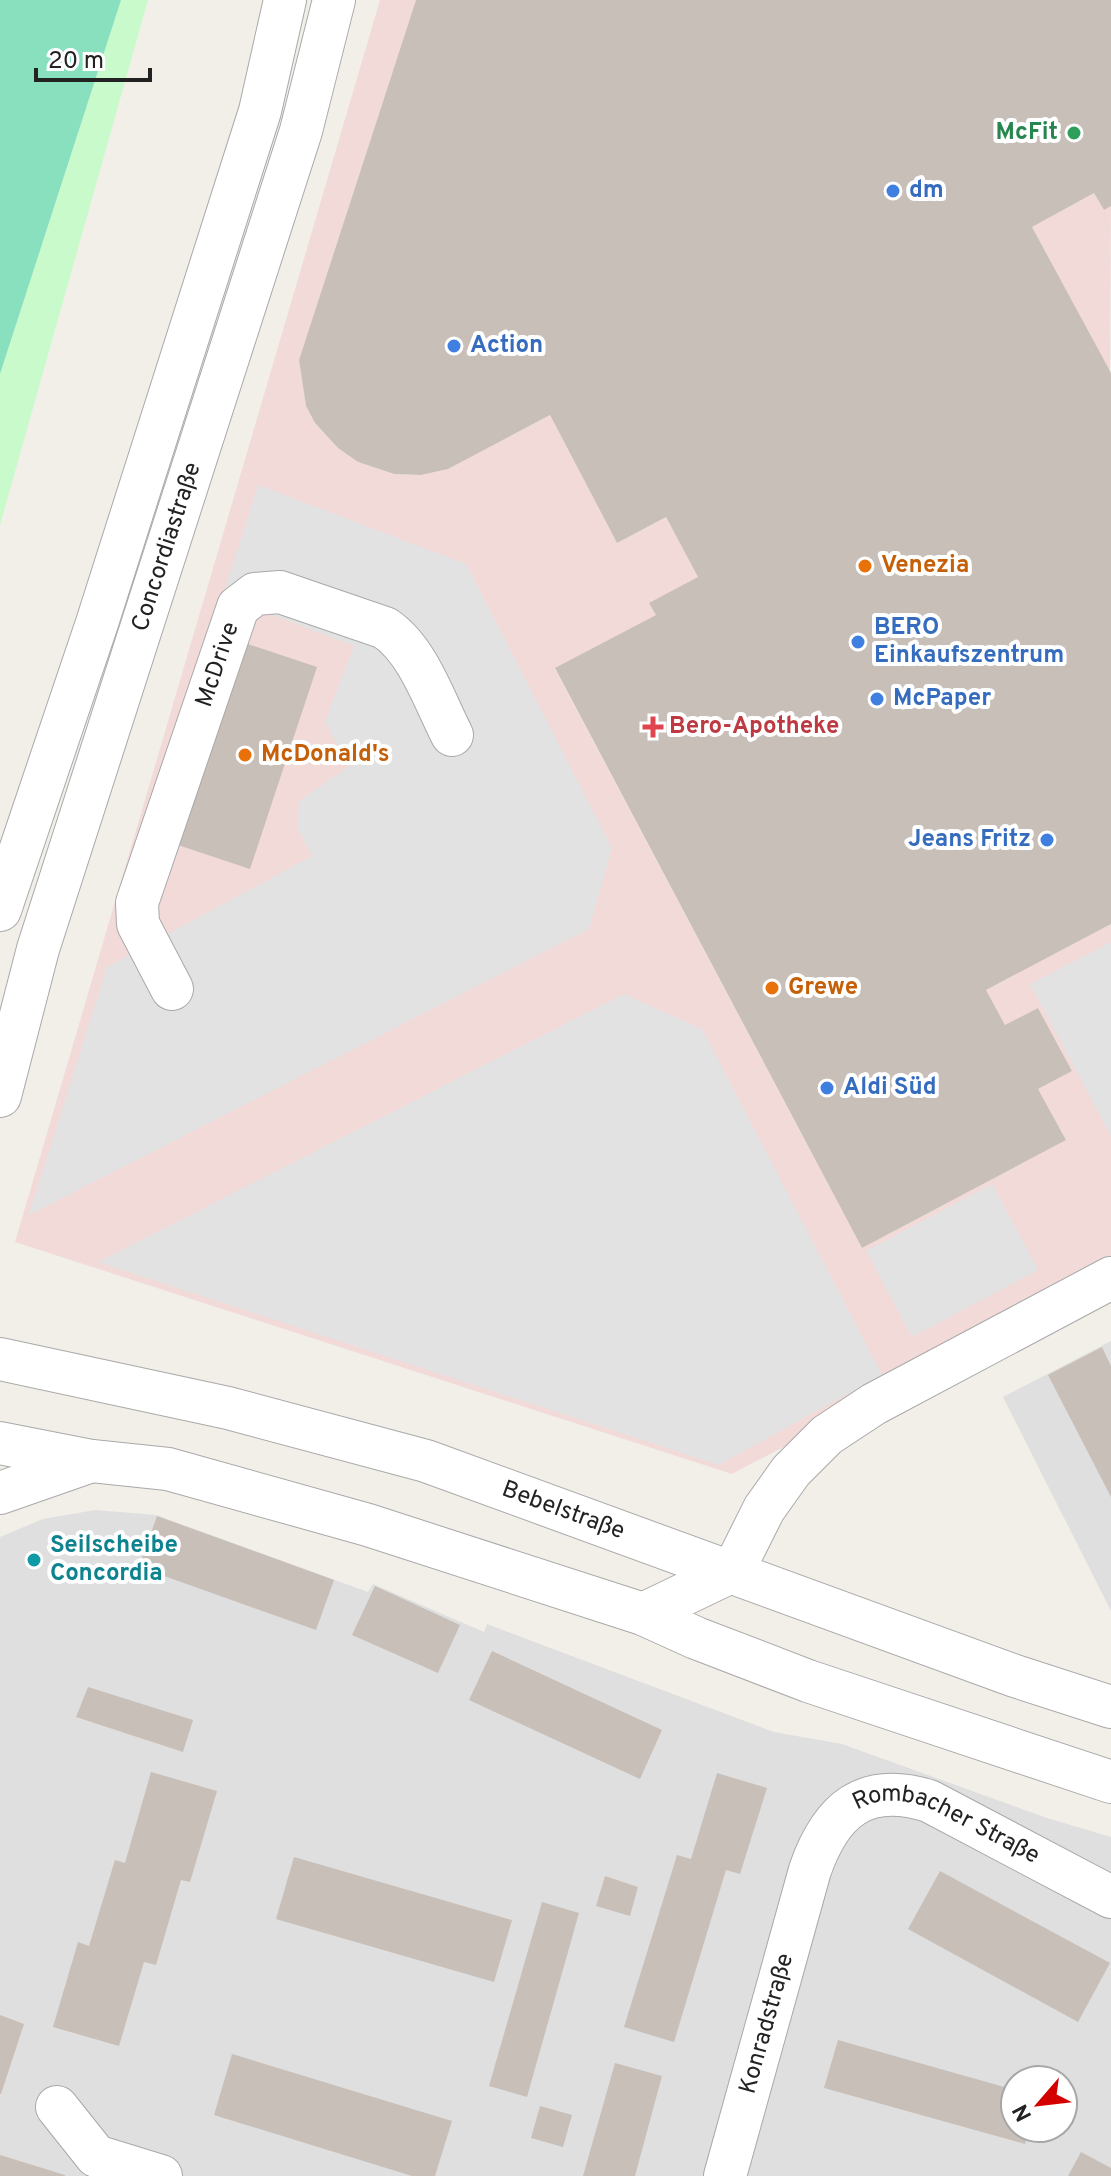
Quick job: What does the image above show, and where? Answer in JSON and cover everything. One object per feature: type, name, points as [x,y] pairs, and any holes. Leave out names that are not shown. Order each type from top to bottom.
[{"type":"street","name":"Concordiastraße","points":[[0,910],[97,623],[260,111],[285,0]]},
{"type":"street","name":"Concordiastraße","points":[[0,1096],[38,949],[301,131],[334,0]]},
{"type":"street","name":"McDrive","points":[[172,989],[138,924],[137,903],[238,607],[255,594],[280,592],[385,628],[398,637],[409,652],[452,735]]},
{"type":"street","points":[[643,1614],[733,1571],[764,1509],[791,1471],[827,1435],[874,1404],[1111,1278]]},
{"type":"street","name":"Bebelstraße","points":[[0,1359],[228,1408],[426,1461],[1015,1676],[1111,1707]]},
{"type":"street","points":[[0,1443],[92,1461],[168,1469],[368,1525],[643,1614],[808,1681],[1111,1782]]},
{"type":"street","points":[[0,1493],[92,1461]]},
{"type":"street","name":"Rombacher Straße","points":[[810,1870],[822,1837],[846,1810],[862,1799],[910,1795],[951,1811],[1111,1897]]},
{"type":"street","name":"Konradstraße","points":[[725,2176],[810,1870]]},
{"type":"street","points":[[57,2107],[96,2156],[161,2176]]},
{"type":"shaded area","points":[[380,0],[416,0],[299,360],[306,406],[315,423],[338,448],[358,462],[393,474],[421,475],[448,469],[550,415],[617,543],[666,517],[698,577],[650,604],[656,615],[555,669],[862,1248],[1066,1140],[1038,1089],[1072,1071],[1038,1008],[1005,1025],[986,990],[1111,924],[1111,1274],[732,1474],[15,1242]]},
{"type":"shaded area","points":[[1094,193],[1104,210],[1111,206],[1110,373],[1032,227]]},
{"type":"shaded area","points":[[258,485],[466,564],[612,848],[589,929],[29,1215],[107,967],[312,856],[298,829],[299,801],[348,767],[325,721],[354,646],[223,596]]},
{"type":"shaded area","points":[[1111,942],[1111,1136],[1030,984]]},
{"type":"shaded area","points":[[624,994],[702,1029],[882,1375],[719,1465],[98,1262]]},
{"type":"shaded area","points":[[992,1184],[1038,1270],[912,1337],[866,1251]]},
{"type":"shaded area","points":[[1111,1341],[1111,1611],[1003,1397]]},
{"type":"shaded area","points":[[95,1510],[156,1515],[368,1592],[373,1584],[484,1632],[487,1624],[774,1732],[842,1744],[1047,1818],[1111,1837],[1111,2176],[0,2176],[0,1537],[43,1519]]},
{"type":"green space","points":[[0,0],[121,0],[0,374]]},
{"type":"green space","points":[[121,0],[148,0],[0,525],[0,374]]},
{"type":"building","name":"BERO Einkaufszentrum","points":[[416,0],[1111,0],[1111,206],[1104,210],[1094,193],[1032,227],[1111,373],[1111,924],[986,990],[1005,1025],[1038,1008],[1072,1071],[1038,1089],[1066,1140],[862,1248],[555,668],[656,615],[649,603],[698,577],[666,517],[617,543],[550,415],[448,469],[421,475],[394,474],[358,462],[338,448],[315,423],[306,406],[299,360]]},
{"type":"building","name":"McDonald's","points":[[239,641],[317,667],[250,869],[172,843]]},
{"type":"building","points":[[1102,1347],[1111,1366],[1111,1497],[1048,1375]]},
{"type":"building","points":[[157,1516],[334,1580],[316,1630],[139,1567]]},
{"type":"building","points":[[375,1586],[460,1625],[438,1673],[352,1635]]},
{"type":"building","points":[[492,1651],[662,1730],[640,1779],[469,1700]]},
{"type":"building","points":[[88,1687],[193,1720],[183,1752],[76,1717]]},
{"type":"building","points":[[151,1772],[217,1791],[190,1882],[181,1880],[156,1965],[144,1962],[119,2046],[53,2027],[78,1942],[89,1946],[115,1860],[125,1863]]},
{"type":"building","points":[[717,1773],[767,1788],[740,1874],[726,1870],[674,2042],[624,2027],[677,1855],[691,1859]]},
{"type":"building","points":[[294,1857],[512,1920],[494,1982],[276,1919]]},
{"type":"building","points":[[940,1871],[1110,1963],[1078,2022],[908,1929]]},
{"type":"building","points":[[605,1876],[638,1887],[630,1916],[596,1906]]},
{"type":"building","points":[[542,1902],[579,1913],[527,2097],[489,2086]]},
{"type":"building","points":[[0,2015],[24,2024],[1,2094],[0,2094]]},
{"type":"building","points":[[838,2040],[999,2085],[999,2137],[824,2088]]},
{"type":"building","points":[[232,2054],[452,2121],[435,2176],[412,2176],[214,2115]]},
{"type":"building","points":[[615,2063],[662,2076],[635,2176],[583,2176]]},
{"type":"building","points":[[540,2106],[572,2115],[563,2147],[531,2138]]},
{"type":"building","points":[[1081,2152],[1111,2168],[1111,2176],[1068,2176]]},
{"type":"building","points":[[0,2155],[65,2175],[65,2176],[0,2176]]},
{"type":"place","name":"McFit","points":[[1074,133]]},
{"type":"place","name":"dm","points":[[893,191]]},
{"type":"place","name":"Action","points":[[454,346]]},
{"type":"place","name":"Venezia","points":[[865,566]]},
{"type":"place","name":"BERO Einkaufszentrum","points":[[858,642]]},
{"type":"place","name":"McPaper","points":[[877,699]]},
{"type":"place","name":"Bero-Apotheke","points":[[653,727]]},
{"type":"place","name":"McDonald's","points":[[245,755]]},
{"type":"place","name":"Jeans Fritz","points":[[1047,840]]},
{"type":"place","name":"Grewe","points":[[772,988]]},
{"type":"place","name":"Aldi Süd","points":[[827,1088]]},
{"type":"place","name":"Seilscheibe Concordia","points":[[34,1560]]}]
